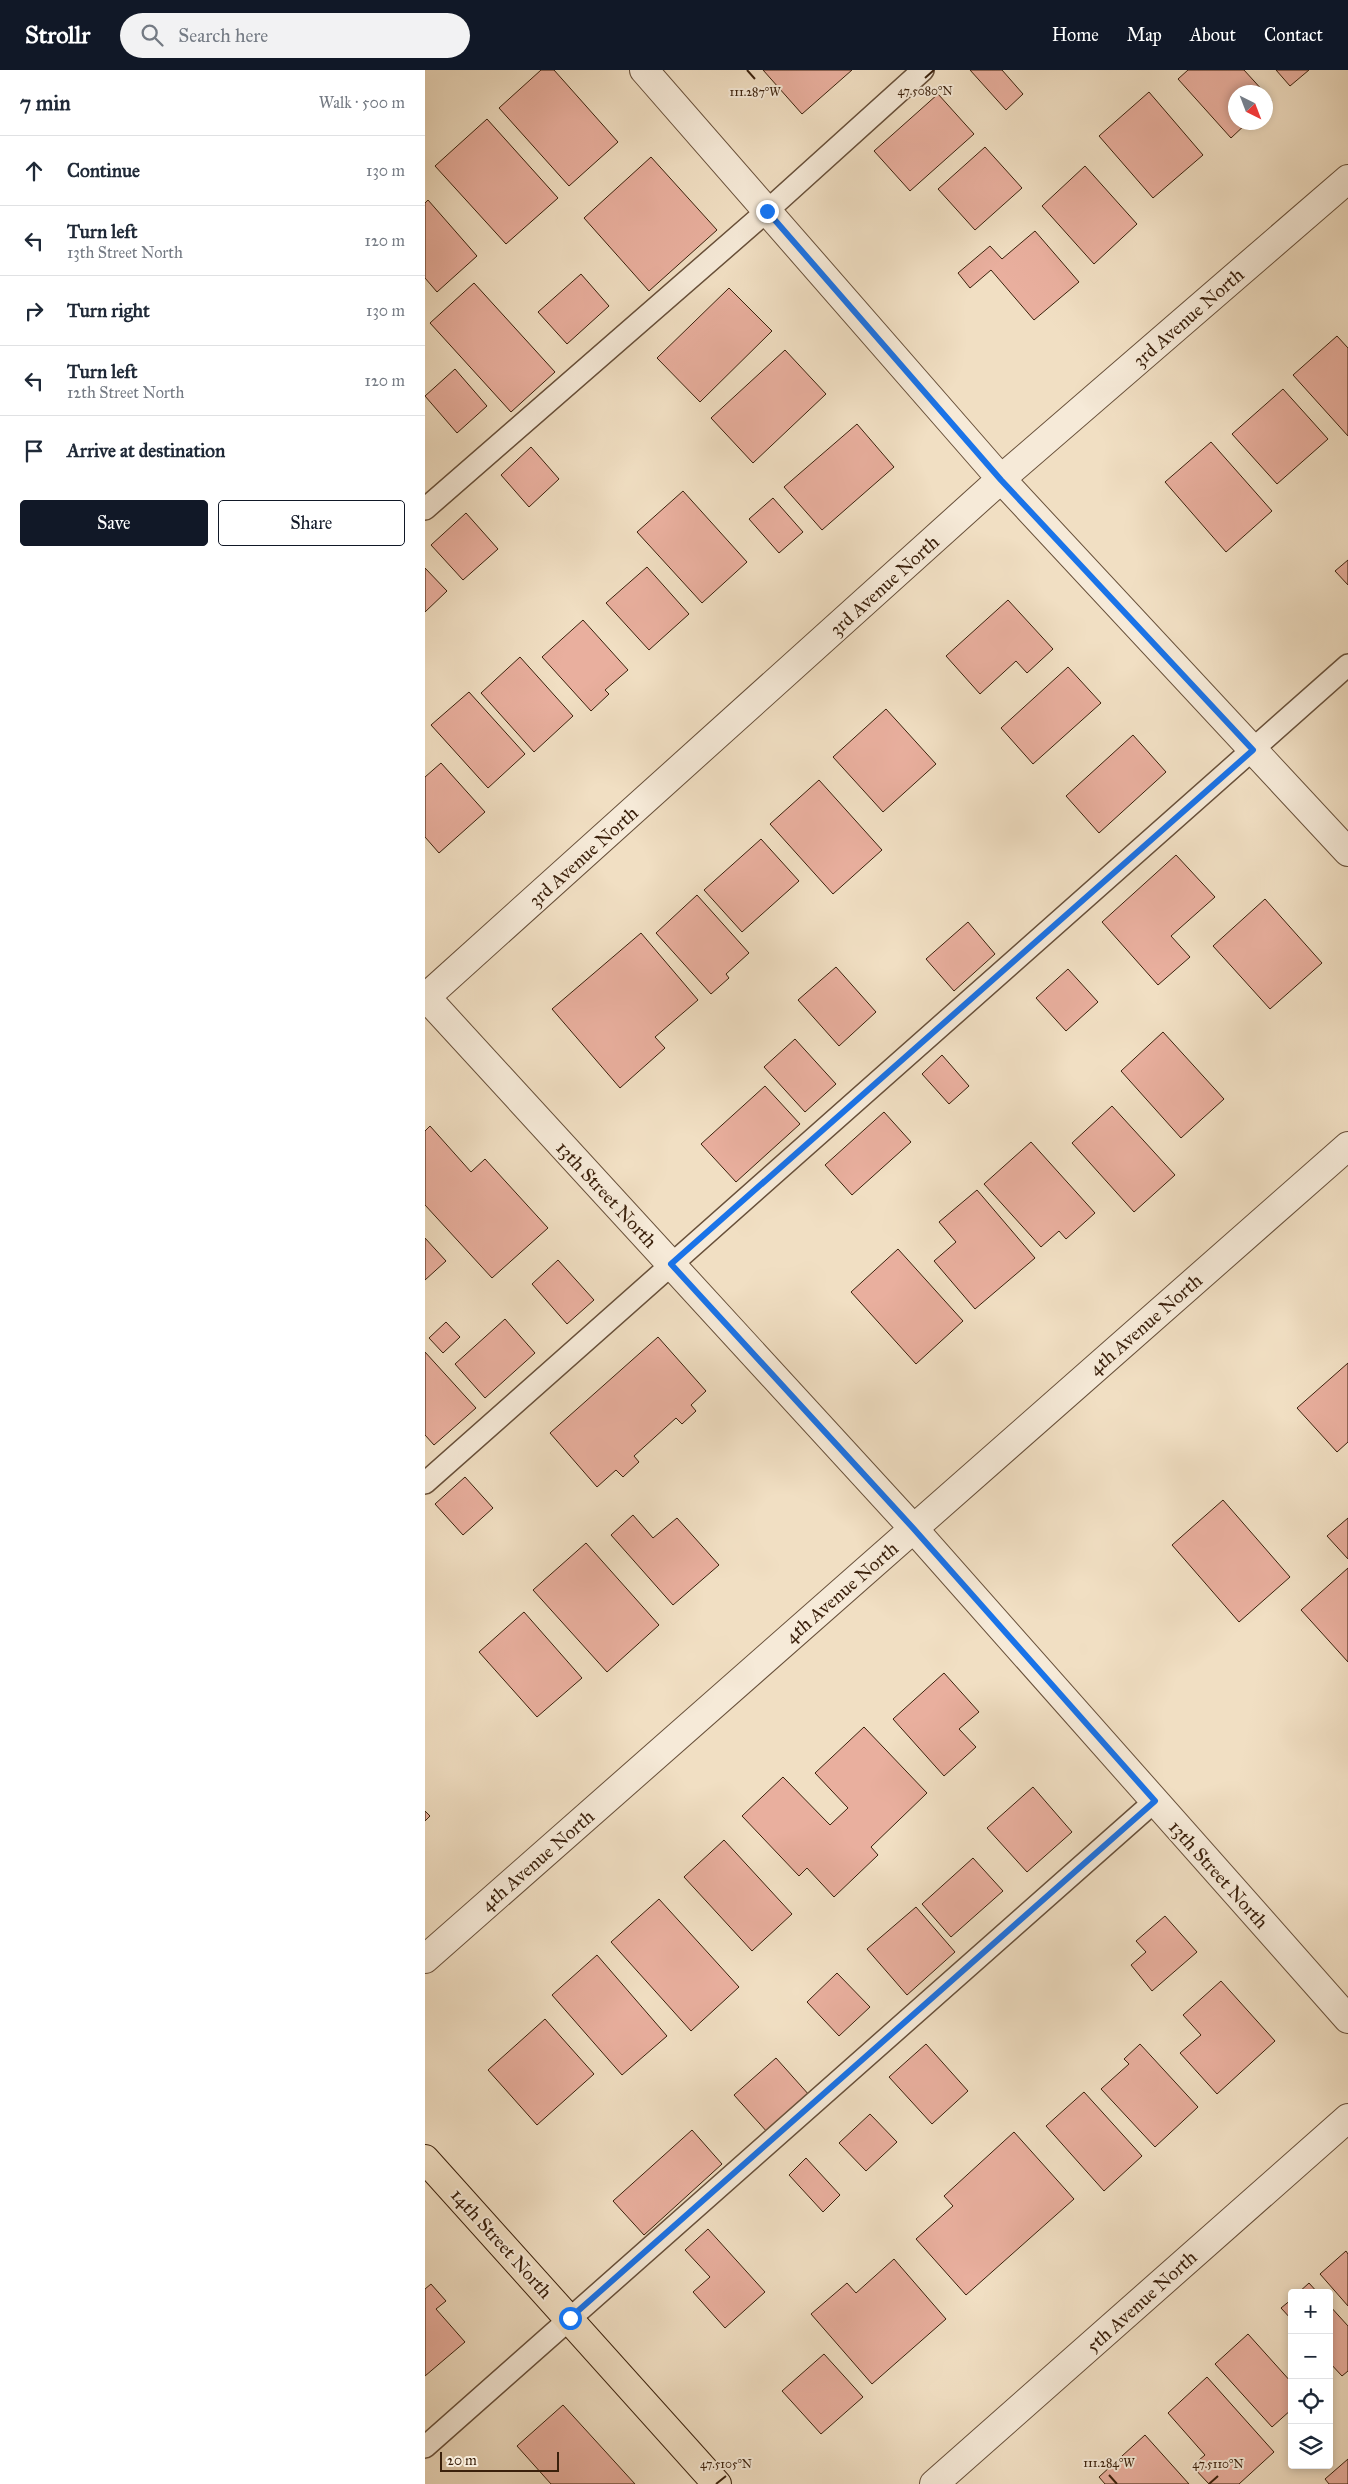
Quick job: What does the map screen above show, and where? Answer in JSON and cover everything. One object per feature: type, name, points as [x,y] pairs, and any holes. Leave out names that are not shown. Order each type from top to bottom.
[{"type":"main road","name":"14th Street North","points":[[425,2159],[570,2318],[717,2484]]},
{"type":"street","points":[[645,70],[1001,480],[1348,852]]},
{"type":"street","name":"3rd Avenue North","points":[[425,997],[1001,480],[1348,179]]},
{"type":"street","name":"13th Street North","points":[[425,997],[913,1528],[1348,2019]]},
{"type":"street","name":"4th Avenue North","points":[[425,1959],[1348,1146]]},
{"type":"street","name":"5th Avenue North","points":[[934,2484],[1348,2118]]},
{"type":"lane","points":[[425,509],[767,211],[923,70]]},
{"type":"lane","points":[[425,1483],[1348,665]]},
{"type":"lane","points":[[425,2447],[1155,1801]]},
{"type":"building","points":[[541,70],[554,70],[618,142],[569,186],[499,108]]},
{"type":"building","points":[[763,70],[852,70],[802,114]]},
{"type":"building","points":[[970,70],[1002,70],[1023,94],[1006,110]]},
{"type":"building","points":[[1188,70],[1244,70],[1258,85],[1228,85],[1228,130],[1240,130],[1231,138],[1178,79]]},
{"type":"building","points":[[1276,70],[1309,70],[1290,86]]},
{"type":"building","points":[[1149,92],[1203,155],[1153,198],[1099,136]]},
{"type":"building","points":[[938,94],[974,134],[910,191],[874,151]]},
{"type":"building","points":[[487,119],[558,198],[506,244],[435,166]]},
{"type":"building","points":[[985,147],[1022,188],[975,230],[938,189]]},
{"type":"building","points":[[651,157],[717,230],[649,291],[584,218]]},
{"type":"building","points":[[1085,166],[1137,224],[1094,264],[1042,206]]},
{"type":"building","points":[[428,200],[477,256],[437,292],[425,278],[425,203]]},
{"type":"building","points":[[1035,231],[1079,282],[1034,320],[991,270],[970,288],[958,273],[990,246],[1002,259]]},
{"type":"building","points":[[581,274],[609,306],[567,344],[538,312]]},
{"type":"building","points":[[474,283],[555,372],[511,412],[430,323]]},
{"type":"building","points":[[729,288],[772,331],[700,402],[657,358]]},
{"type":"building","points":[[1337,336],[1348,348],[1348,436],[1293,375]]},
{"type":"building","points":[[785,350],[826,394],[753,463],[711,418]]},
{"type":"building","points":[[455,369],[487,406],[457,433],[425,396]]},
{"type":"building","points":[[1283,389],[1328,439],[1277,484],[1232,434]]},
{"type":"building","points":[[857,424],[894,467],[822,530],[784,487]]},
{"type":"building","points":[[1211,442],[1272,511],[1226,552],[1165,482]]},
{"type":"building","points":[[531,447],[559,479],[529,507],[501,475]]},
{"type":"building","points":[[683,491],[747,562],[702,603],[637,532]]},
{"type":"building","points":[[773,498],[803,532],[779,553],[749,519]]},
{"type":"building","points":[[466,513],[498,549],[463,580],[431,545]]},
{"type":"building","points":[[1348,560],[1348,585],[1335,571]]},
{"type":"building","points":[[647,567],[689,614],[649,650],[606,603]]},
{"type":"building","points":[[425,568],[447,591],[425,612]]},
{"type":"building","points":[[1008,600],[1053,649],[1027,673],[1016,661],[980,694],[946,656]]},
{"type":"building","points":[[583,620],[628,670],[605,690],[609,694],[591,711],[542,657]]},
{"type":"building","points":[[520,657],[573,716],[534,752],[481,693]]},
{"type":"building","points":[[1068,667],[1101,703],[1033,764],[1001,728]]},
{"type":"building","points":[[469,692],[525,754],[488,788],[431,725]]},
{"type":"building","points":[[886,709],[936,764],[883,812],[833,757]]},
{"type":"building","points":[[1133,735],[1166,772],[1099,833],[1066,796]]},
{"type":"building","points":[[441,763],[485,812],[439,853],[425,837],[425,777]]},
{"type":"building","points":[[819,780],[882,850],[833,894],[770,824]]},
{"type":"building","points":[[761,839],[799,881],[742,932],[704,890]]},
{"type":"building","points":[[1176,855],[1215,897],[1171,936],[1190,957],[1158,985],[1102,922]]},
{"type":"building","points":[[697,895],[749,953],[726,974],[729,978],[711,994],[656,933]]},
{"type":"building","points":[[1265,899],[1322,963],[1270,1009],[1213,946]]},
{"type":"building","points":[[968,922],[995,954],[954,991],[926,959]]},
{"type":"building","points":[[641,933],[698,1000],[655,1037],[665,1048],[620,1088],[552,1009]]},
{"type":"building","points":[[836,967],[876,1012],[839,1046],[798,1000]]},
{"type":"building","points":[[1068,969],[1098,1002],[1066,1031],[1036,998]]},
{"type":"building","points":[[1163,1032],[1224,1099],[1181,1138],[1121,1071]]},
{"type":"building","points":[[795,1039],[836,1084],[805,1112],[764,1067]]},
{"type":"building","points":[[942,1055],[969,1086],[949,1104],[922,1074]]},
{"type":"building","points":[[765,1086],[800,1124],[736,1182],[701,1144]]},
{"type":"building","points":[[1112,1106],[1175,1175],[1134,1212],[1072,1143]]},
{"type":"building","points":[[884,1112],[911,1142],[852,1195],[825,1165]]},
{"type":"building","points":[[430,1126],[471,1172],[485,1159],[548,1228],[492,1278],[425,1205],[425,1131]]},
{"type":"building","points":[[1031,1142],[1095,1213],[1066,1239],[1059,1231],[1041,1247],[984,1184]]},
{"type":"building","points":[[977,1190],[1035,1258],[975,1309],[934,1261],[956,1242],[939,1222]]},
{"type":"building","points":[[425,1238],[446,1261],[425,1280]]},
{"type":"building","points":[[898,1249],[963,1321],[916,1364],[851,1292]]},
{"type":"building","points":[[558,1260],[594,1300],[567,1324],[532,1284]]},
{"type":"building","points":[[505,1319],[535,1353],[485,1398],[455,1364]]},
{"type":"building","points":[[446,1322],[460,1337],[443,1353],[429,1338]]},
{"type":"building","points":[[658,1337],[706,1391],[691,1405],[696,1411],[682,1424],[676,1418],[634,1456],[639,1462],[623,1477],[616,1470],[597,1487],[550,1433]]},
{"type":"building","points":[[425,1352],[476,1408],[434,1445],[425,1435]]},
{"type":"building","points":[[1348,1363],[1348,1442],[1337,1452],[1297,1408]]},
{"type":"building","points":[[465,1477],[493,1508],[463,1535],[435,1504]]},
{"type":"building","points":[[1223,1500],[1290,1577],[1239,1622],[1172,1545]]},
{"type":"building","points":[[633,1515],[653,1538],[677,1518],[719,1565],[673,1605],[611,1535]]},
{"type":"building","points":[[1348,1518],[1348,1559],[1327,1536]]},
{"type":"building","points":[[586,1543],[659,1625],[607,1672],[533,1590]]},
{"type":"building","points":[[1348,1568],[1348,1662],[1301,1610]]},
{"type":"building","points":[[524,1612],[582,1678],[537,1717],[479,1652]]},
{"type":"building","points":[[944,1673],[979,1712],[959,1729],[976,1747],[944,1776],[893,1719]]},
{"type":"building","points":[[864,1727],[927,1793],[871,1847],[878,1855],[834,1897],[807,1868],[799,1876],[742,1816],[783,1777],[830,1825],[848,1808],[815,1773]]},
{"type":"building","points":[[1033,1787],[1072,1832],[1027,1872],[987,1828]]},
{"type":"building","points":[[425,1811],[430,1816],[425,1821]]},
{"type":"building","points":[[724,1840],[792,1914],[752,1951],[684,1877]]},
{"type":"building","points":[[973,1858],[1003,1891],[951,1937],[922,1904]]},
{"type":"building","points":[[659,1899],[739,1987],[691,2031],[611,1942]]},
{"type":"building","points":[[916,1907],[955,1952],[907,1995],[867,1949]]},
{"type":"building","points":[[1165,1916],[1197,1952],[1152,1991],[1131,1965],[1146,1952],[1136,1941]]},
{"type":"building","points":[[597,1955],[667,2036],[622,2075],[552,1995]]},
{"type":"building","points":[[837,1973],[870,2007],[839,2036],[807,2002]]},
{"type":"building","points":[[1221,1981],[1275,2041],[1217,2094],[1180,2053],[1201,2035],[1183,2015]]},
{"type":"building","points":[[545,2019],[594,2074],[537,2125],[488,2070]]},
{"type":"building","points":[[926,2044],[968,2091],[932,2124],[889,2077]]},
{"type":"building","points":[[1140,2044],[1198,2107],[1155,2147],[1101,2089],[1129,2064],[1124,2059]]},
{"type":"building","points":[[776,2058],[810,2096],[768,2133],[734,2095]]},
{"type":"building","points":[[1084,2092],[1142,2156],[1104,2191],[1046,2126]]},
{"type":"building","points":[[870,2114],[897,2142],[866,2171],[839,2143]]},
{"type":"building","points":[[692,2130],[722,2164],[644,2235],[613,2201]]},
{"type":"building","points":[[1014,2132],[1074,2199],[966,2295],[916,2239],[953,2206],[944,2196]]},
{"type":"building","points":[[806,2158],[840,2195],[823,2212],[789,2175]]},
{"type":"building","points":[[708,2229],[765,2292],[725,2328],[693,2292],[710,2277],[685,2250]]},
{"type":"building","points":[[1346,2251],[1348,2254],[1348,2306],[1320,2274]]},
{"type":"building","points":[[894,2259],[946,2319],[872,2384],[811,2314],[847,2283],[856,2293]]},
{"type":"building","points":[[1309,2283],[1314,2289],[1302,2289]]},
{"type":"building","points":[[431,2284],[446,2301],[436,2309],[465,2342],[425,2376],[425,2289]]},
{"type":"building","points":[[1288,2302],[1288,2316],[1281,2308]]},
{"type":"building","points":[[1333,2309],[1348,2326],[1348,2371],[1342,2376],[1333,2366]]},
{"type":"building","points":[[1248,2334],[1288,2379],[1288,2413],[1272,2427],[1215,2364]]},
{"type":"building","points":[[824,2354],[863,2397],[821,2434],[782,2391]]},
{"type":"building","points":[[1207,2377],[1274,2452],[1239,2484],[1209,2484],[1192,2466],[1205,2455],[1168,2413]]},
{"type":"building","points":[[563,2405],[635,2484],[551,2484],[517,2446]]},
{"type":"building","points":[[1145,2435],[1189,2484],[1105,2484],[1099,2477]]},
{"type":"building","points":[[1348,2459],[1348,2484],[1329,2484],[1325,2479]]},
{"type":"route","points":[[570,2318],[1155,1801],[913,1528],[671,1264],[1253,750],[1001,480],[767,211]]}]
